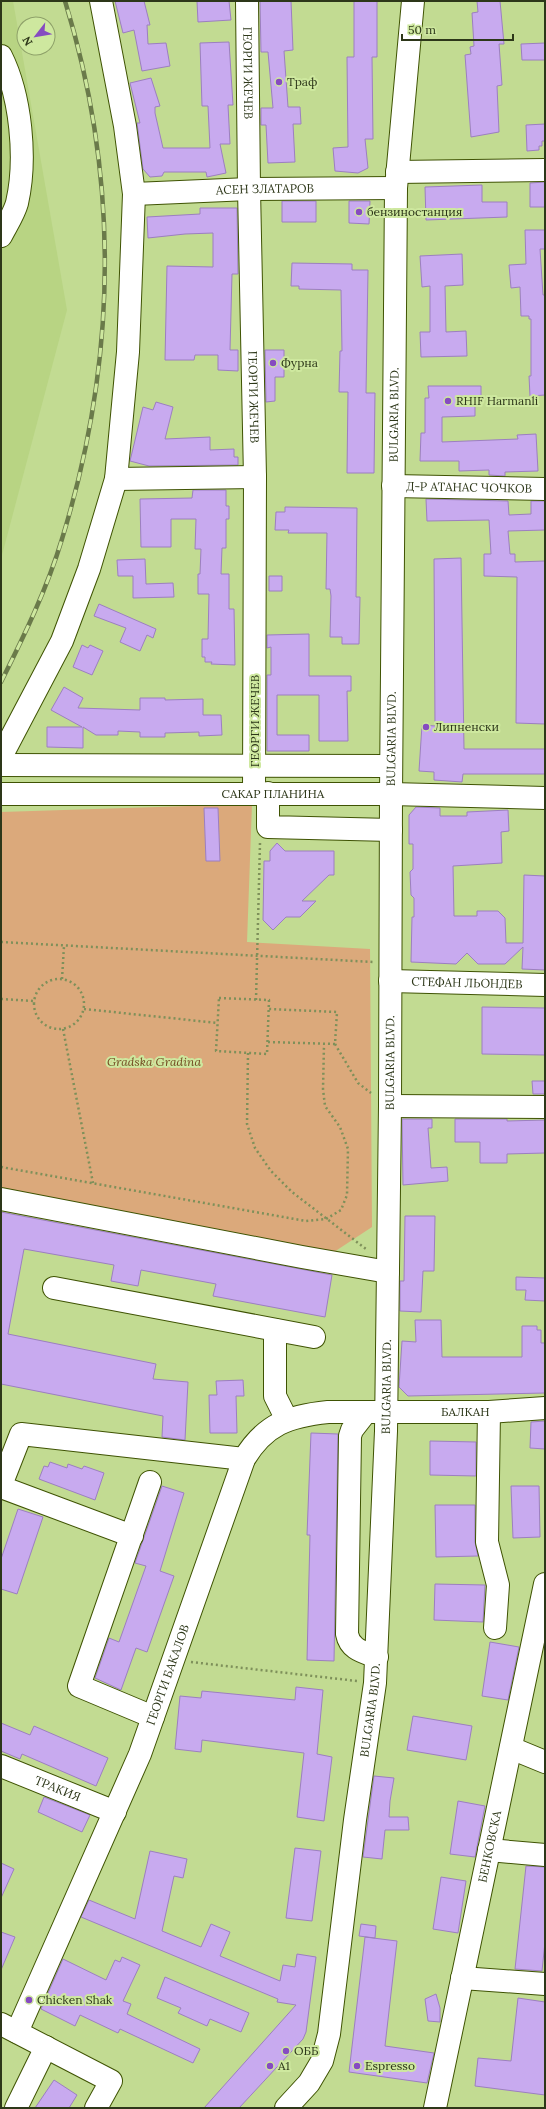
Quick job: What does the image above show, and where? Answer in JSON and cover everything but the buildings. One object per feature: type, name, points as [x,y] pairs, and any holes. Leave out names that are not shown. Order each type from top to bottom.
[{"type":"street","points":[[1,757],[62,641],[89,569],[116,479],[128,352],[134,194],[125,126],[101,1]]},
{"type":"street","name":"ГЕОРГИ ЖЕЧЕВ","points":[[247,1],[248,189],[255,477],[254,767],[268,827]]},
{"type":"street","name":"BULGARIA BLVD.","points":[[286,2108],[309,2083],[322,2061],[329,2034],[354,1827],[375,1684],[377,1657],[376,1412],[388,1267],[393,486],[397,180],[413,1]]},
{"type":"street","points":[[1,56],[10,75],[16,100],[21,176],[16,205],[1,236]]},
{"type":"street","name":"АСЕН ЗЛАТАРОВ","points":[[134,194],[248,189],[545,170]]},
{"type":"street","points":[[116,479],[255,477]]},
{"type":"street","name":"Д-Р АТАНАС ЧОЧКОВ","points":[[393,486],[545,489]]},
{"type":"street","points":[[1,765],[254,767],[391,766]]},
{"type":"street","name":"САКАР ПЛАНИНА","points":[[1,794],[261,793],[391,794],[545,798]]},
{"type":"street","points":[[268,827],[391,830]]},
{"type":"street","name":"СТЕФАН ЛЬОНДЕВ","points":[[390,971],[545,985]]},
{"type":"street","points":[[390,1106],[545,1107]]},
{"type":"street","points":[[1,1199],[302,1258],[388,1267]]},
{"type":"street","points":[[54,1288],[314,1337]]},
{"type":"street","points":[[275,1330],[274,1396],[287,1420]]},
{"type":"street","name":"БАЛКАН","points":[[376,1412],[489,1412],[545,1408]]},
{"type":"street","points":[[376,1412],[352,1430],[350,1436],[347,1634],[353,1647],[377,1657]]},
{"type":"street","name":"ГЕОРГИ БАКАЛОВ","points":[[9,2028],[115,1812],[140,1754],[244,1459],[255,1441],[271,1428],[287,1420],[306,1414],[376,1412]]},
{"type":"street","points":[[489,1412],[487,1542],[498,1585],[495,1628]]},
{"type":"street","points":[[132,1536],[1,1486],[21,1434],[244,1459]]},
{"type":"street","points":[[150,1482],[79,1686],[154,1716]]},
{"type":"street","name":"БЕНКОВСКА","points":[[435,2108],[545,1584]]},
{"type":"street","points":[[511,1748],[545,1762]]},
{"type":"street","name":"ТРАКИЯ","points":[[1,1766],[115,1812]]},
{"type":"street","points":[[489,1850],[545,1855]]},
{"type":"street","points":[[462,1978],[545,1984]]},
{"type":"street","points":[[9,2028],[111,2081],[96,2108]]},
{"type":"street","points":[[1,2102],[15,2108],[46,2047]]},
{"type":"path","points":[[256,1000],[260,835],[268,827]]},
{"type":"path","points":[[1,942],[257,956],[390,971]]},
{"type":"path","points":[[62,979],[64,946]]},
{"type":"path","points":[[54,979],[62,979],[77,986],[84,1001],[84,1009],[76,1023],[63,1029],[55,1029],[41,1022],[37,1016],[34,1001],[41,987],[54,979]]},
{"type":"path","points":[[219,998],[256,1000],[269,1000],[267,1054],[216,1051],[219,998]]},
{"type":"path","points":[[1,999],[34,1001]]},
{"type":"path","points":[[84,1009],[218,1023]]},
{"type":"path","points":[[269,1009],[337,1012],[335,1044],[358,1083],[390,1106]]},
{"type":"path","points":[[63,1029],[93,1184]]},
{"type":"path","points":[[268,1042],[324,1045],[335,1044]]},
{"type":"path","points":[[1,1167],[306,1221],[326,1219],[340,1210],[347,1195],[348,1149],[340,1127],[325,1106],[323,1089],[324,1045]]},
{"type":"path","points":[[248,1053],[247,1124],[255,1148],[271,1171],[286,1187],[388,1267]]},
{"type":"path","points":[[174,1660],[375,1684]]},
{"type":"shaded area","points":[[1,1],[13,1],[16,18],[16,56],[23,56],[67,310],[1,559]]},
{"type":"green space","name":"Gradska Gradina","points":[[252,804],[247,942],[370,949],[372,1227],[334,1252],[1,1188],[1,812]]},
{"type":"railway","points":[[1,682],[42,594],[62,539],[80,472],[93,405],[102,337],[105,270],[103,203],[95,135],[83,68],[65,1]]},
{"type":"place","name":"Траф","points":[[279,82]]},
{"type":"place","name":"бензиностанция","points":[[359,212]]},
{"type":"place","name":"Фурна","points":[[273,363]]},
{"type":"place","name":"RHIF Harmanli","points":[[448,401]]},
{"type":"place","name":"Липненски","points":[[426,727]]},
{"type":"place","name":"Chicken Shak","points":[[29,2000]]},
{"type":"place","name":"ОББ","points":[[286,2051]]},
{"type":"place","name":"A1","points":[[270,2066]]},
{"type":"place","name":"Espresso","points":[[357,2066]]}]
